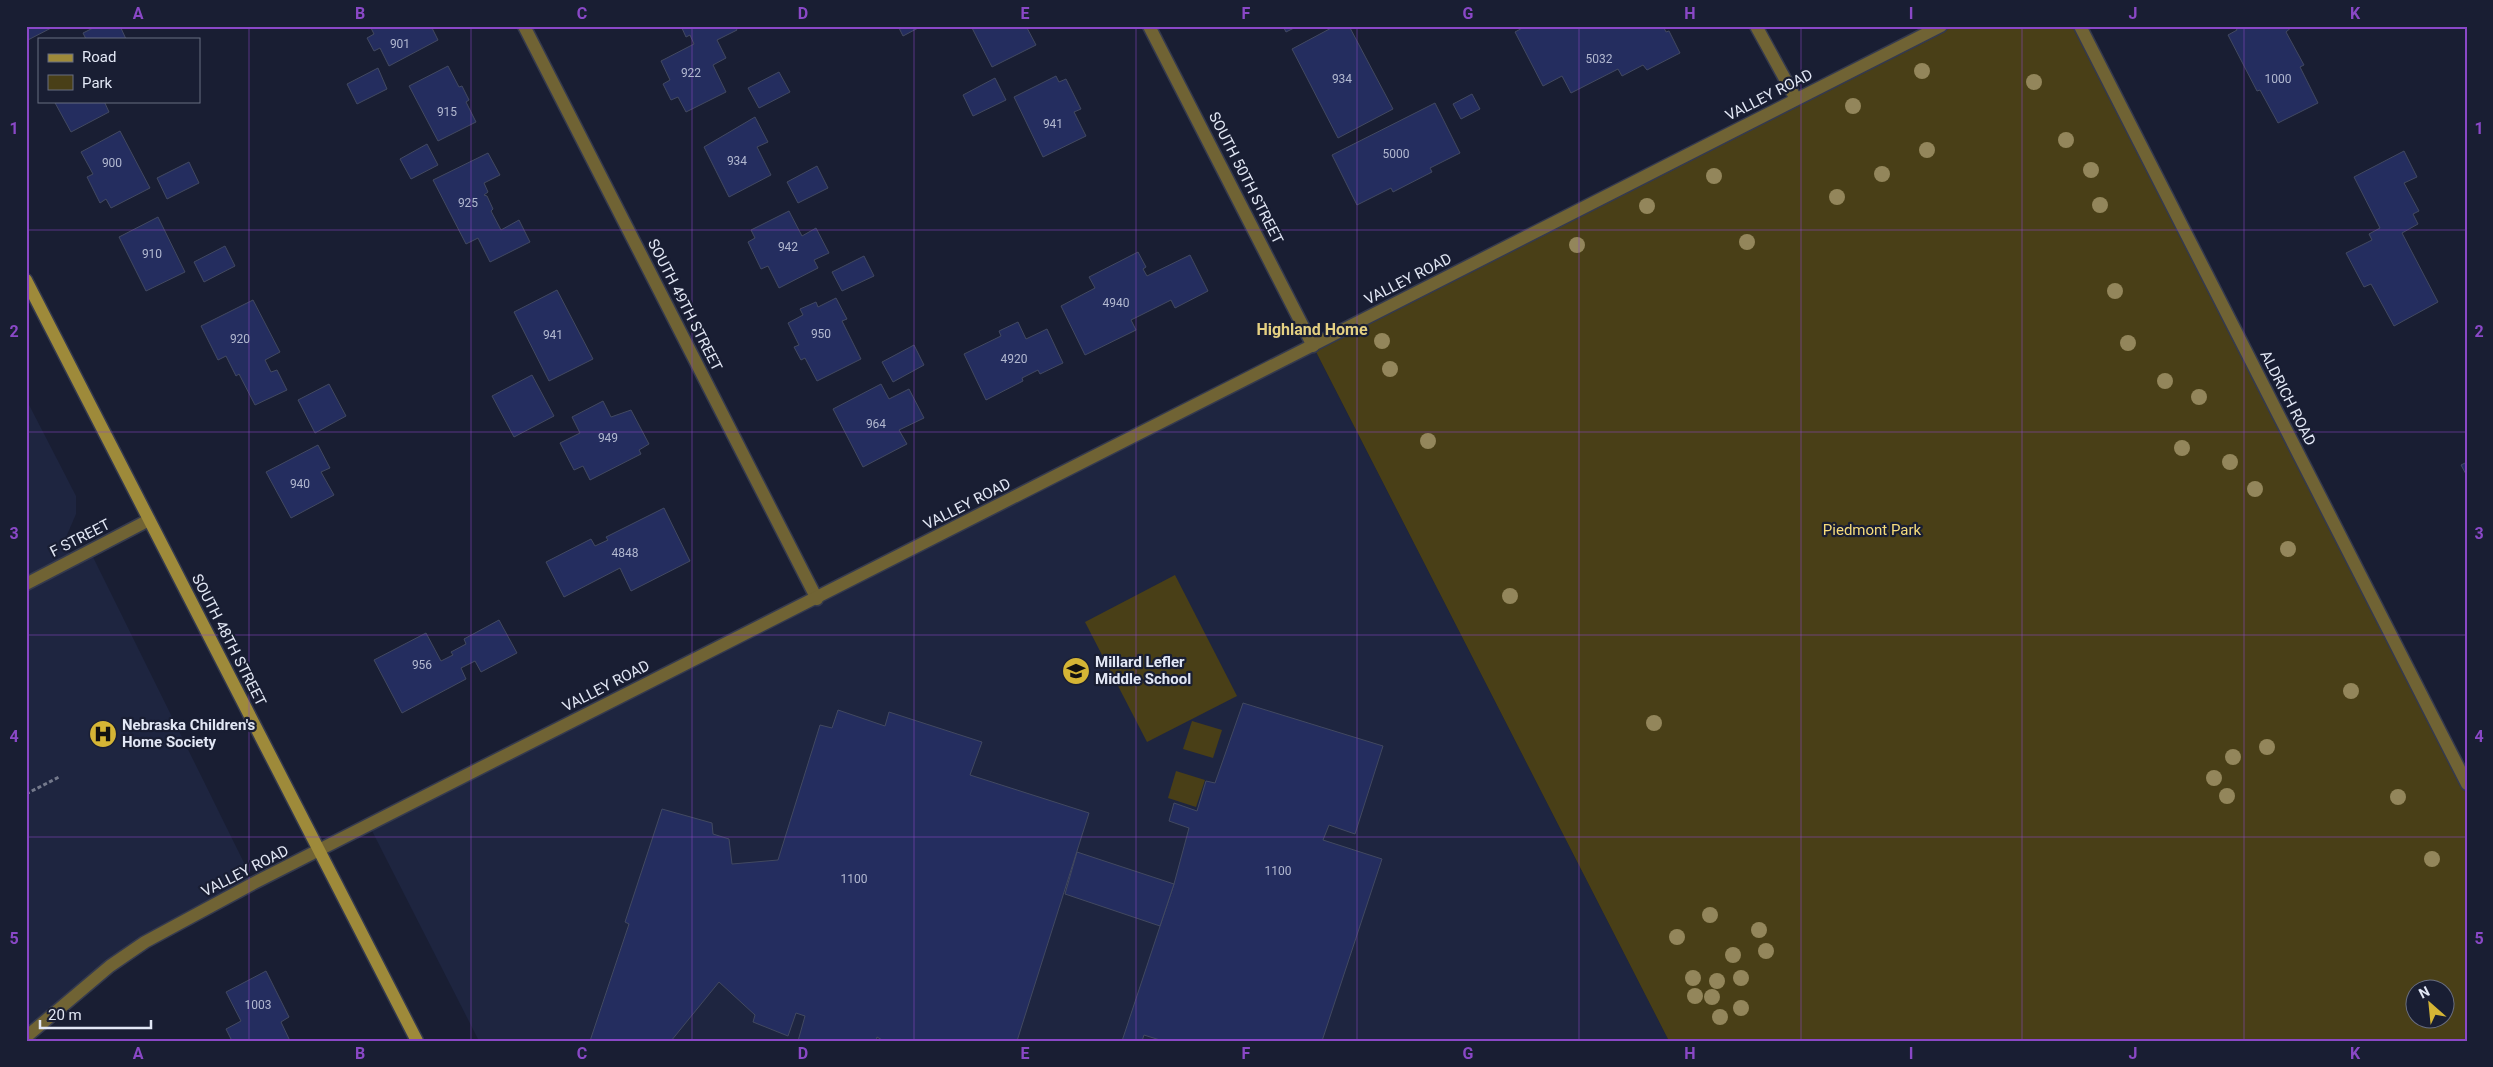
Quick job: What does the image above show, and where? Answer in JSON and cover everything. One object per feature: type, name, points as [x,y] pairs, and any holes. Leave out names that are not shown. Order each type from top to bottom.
[{"type":"main road","name":"SOUTH 48TH STREET","points":[[26,280],[417,1041]]},
{"type":"street","name":"SOUTH 49TH STREET","points":[[524,26],[817,599]]},
{"type":"street","name":"SOUTH 50TH STREET","points":[[1149,26],[1312,346]]},
{"type":"street","points":[[1756,26],[1796,100]]},
{"type":"street","name":"VALLEY ROAD","points":[[26,1037],[75,993],[145,942],[319,851],[1941,26]]},
{"type":"street","name":"ALDRICH ROAD","points":[[2080,26],[2467,784]]},
{"type":"street","name":"F STREET","points":[[26,584],[149,520]]},
{"type":"path","points":[[26,794],[59,777]]},
{"type":"shaded area","name":"Millard Lefler Middle School","points":[[1313,346],[1669,1041],[479,1041],[369,825]]},
{"type":"shaded area","name":"Nebraska Children's Home Society","points":[[26,399],[76,496],[76,514],[67,535],[70,561],[90,551],[254,883],[145,942],[26,1037]]},
{"type":"green space","name":"Piedmont Park","points":[[1941,26],[2080,26],[2467,784],[2467,1041],[1669,1041],[1313,346]]},
{"type":"green space","points":[[1175,575],[1237,696],[1147,742],[1085,622]]},
{"type":"green space","points":[[1192,721],[1222,730],[1213,758],[1183,749]]},
{"type":"green space","points":[[1176,771],[1205,780],[1196,807],[1168,798]]},
{"type":"building","points":[[26,26],[55,26],[26,41]]},
{"type":"building","points":[[97,26],[120,26],[126,38],[86,38],[83,33]]},
{"type":"building","points":[[370,26],[431,26],[438,40],[389,66],[380,48],[374,51],[367,38],[374,34]]},
{"type":"building","points":[[681,26],[735,26],[737,30],[717,40],[726,58],[713,65],[726,92],[686,112],[678,97],[671,100],[663,84],[670,80],[661,61],[694,44],[690,35],[686,37]]},
{"type":"building","points":[[898,26],[922,26],[903,36]]},
{"type":"building","points":[[971,26],[1026,26],[1036,45],[992,67]]},
{"type":"building","points":[[1283,26],[1298,26],[1286,32]]},
{"type":"building","points":[[1335,26],[1349,26],[1393,109],[1338,138],[1292,49]]},
{"type":"building","points":[[1526,26],[1663,26],[1666,32],[1669,31],[1680,53],[1647,70],[1643,65],[1622,76],[1618,69],[1571,93],[1562,76],[1543,86],[1515,32]]},
{"type":"building","points":[[2235,26],[2293,26],[2286,32],[2304,65],[2300,67],[2318,103],[2278,123],[2260,90],[2257,91],[2228,35],[2237,30]]},
{"type":"building","points":[[448,66],[459,87],[462,86],[469,100],[466,102],[476,122],[438,141],[409,86]]},
{"type":"building","points":[[378,68],[387,89],[357,104],[347,84]]},
{"type":"building","points":[[779,72],[790,92],[759,108],[748,88]]},
{"type":"building","points":[[1056,76],[1059,82],[1066,79],[1081,109],[1074,112],[1086,136],[1043,157],[1014,97]]},
{"type":"building","points":[[995,78],[1006,100],[973,116],[963,95]]},
{"type":"building","points":[[1472,94],[1480,109],[1461,119],[1453,104]]},
{"type":"building","points":[[55,102],[104,102],[109,112],[71,132]]},
{"type":"building","points":[[1435,103],[1460,153],[1430,168],[1432,172],[1393,192],[1391,188],[1357,205],[1332,155]]},
{"type":"building","points":[[755,117],[768,142],[757,147],[771,175],[729,197],[704,147]]},
{"type":"building","points":[[120,131],[150,188],[111,208],[106,199],[100,203],[87,177],[93,174],[81,152]]},
{"type":"building","points":[[427,144],[438,165],[411,179],[400,159]]},
{"type":"building","points":[[2404,151],[2417,177],[2404,183],[2419,211],[2413,214],[2418,224],[2402,233],[2438,302],[2394,326],[2371,284],[2364,287],[2346,253],[2372,240],[2369,234],[2380,228],[2354,177]]},
{"type":"building","points":[[488,153],[500,175],[484,183],[488,192],[484,195],[487,196],[493,209],[491,211],[501,230],[519,220],[530,242],[490,262],[478,238],[466,244],[433,180]]},
{"type":"building","points":[[189,162],[199,183],[167,199],[157,178]]},
{"type":"building","points":[[817,166],[828,188],[798,203],[787,182]]},
{"type":"building","points":[[789,211],[802,236],[816,228],[829,253],[814,260],[818,268],[779,288],[768,266],[761,269],[748,242],[755,238],[751,230]]},
{"type":"building","points":[[158,217],[185,272],[146,291],[119,237]]},
{"type":"building","points":[[225,246],[235,266],[204,282],[194,262]]},
{"type":"building","points":[[1138,252],[1146,267],[1143,269],[1147,276],[1190,255],[1208,291],[1175,308],[1171,300],[1131,320],[1136,330],[1085,355],[1061,306],[1095,288],[1089,277]]},
{"type":"building","points":[[864,256],[874,276],[842,291],[832,272]]},
{"type":"building","points":[[557,290],[593,359],[549,381],[514,312]]},
{"type":"building","points":[[836,298],[847,319],[842,321],[861,359],[817,381],[805,358],[801,360],[794,347],[799,345],[788,323],[803,315],[800,309],[816,302],[818,307]]},
{"type":"building","points":[[253,300],[280,352],[265,360],[271,372],[277,370],[287,390],[255,405],[239,374],[236,376],[226,356],[218,360],[201,326]]},
{"type":"building","points":[[1018,322],[1026,339],[1047,329],[1063,363],[1040,374],[1038,370],[1022,378],[1023,381],[986,400],[964,354],[1001,336],[999,331]]},
{"type":"building","points":[[914,345],[924,365],[893,382],[882,362]]},
{"type":"building","points":[[532,375],[554,416],[514,437],[492,396]]},
{"type":"building","points":[[329,384],[346,416],[315,433],[298,400]]},
{"type":"building","points":[[881,384],[889,399],[909,389],[924,418],[899,430],[907,444],[863,467],[833,409]]},
{"type":"building","points":[[603,401],[611,417],[631,410],[649,444],[639,450],[641,454],[590,480],[583,466],[574,470],[560,443],[580,433],[572,417]]},
{"type":"building","points":[[318,445],[330,468],[321,472],[334,495],[291,518],[266,472]]},
{"type":"building","points":[[2467,462],[2467,476],[2461,465]]},
{"type":"building","points":[[664,508],[690,561],[631,591],[620,568],[564,597],[546,562],[591,539],[595,546],[608,540],[606,537]]},
{"type":"building","points":[[499,620],[517,653],[481,672],[475,661],[461,668],[466,679],[402,713],[374,660],[426,633],[441,661],[453,655],[451,652],[466,644],[464,639]]},
{"type":"building","points":[[1243,703],[1383,746],[1355,834],[1329,825],[1323,840],[1382,859],[1322,1041],[1163,1041],[1144,1035],[1142,1041],[1122,1041],[1174,884],[1189,828],[1169,821],[1174,803],[1197,811],[1206,781],[1215,783]]},
{"type":"building","points":[[838,710],[885,726],[889,712],[982,742],[970,775],[1089,813],[1017,1041],[884,1041],[877,1037],[876,1041],[798,1041],[805,1016],[796,1013],[788,1036],[753,1022],[755,1015],[719,982],[671,1041],[590,1041],[629,924],[625,922],[662,809],[712,823],[713,834],[729,839],[732,864],[778,860],[820,725],[832,728]]},
{"type":"building","points":[[1077,852],[1174,884],[1160,926],[1065,894]]},
{"type":"building","points":[[266,971],[289,1017],[281,1022],[290,1041],[232,1041],[226,1029],[241,1021],[226,992]]},
{"type":"place","name":"Millard Lefler Middle School","points":[[1076,671]]},
{"type":"place","name":"Nebraska Children's Home Society","points":[[103,734]]},
{"type":"district","name":"Highland Home","points":[[1312,329]]}]
